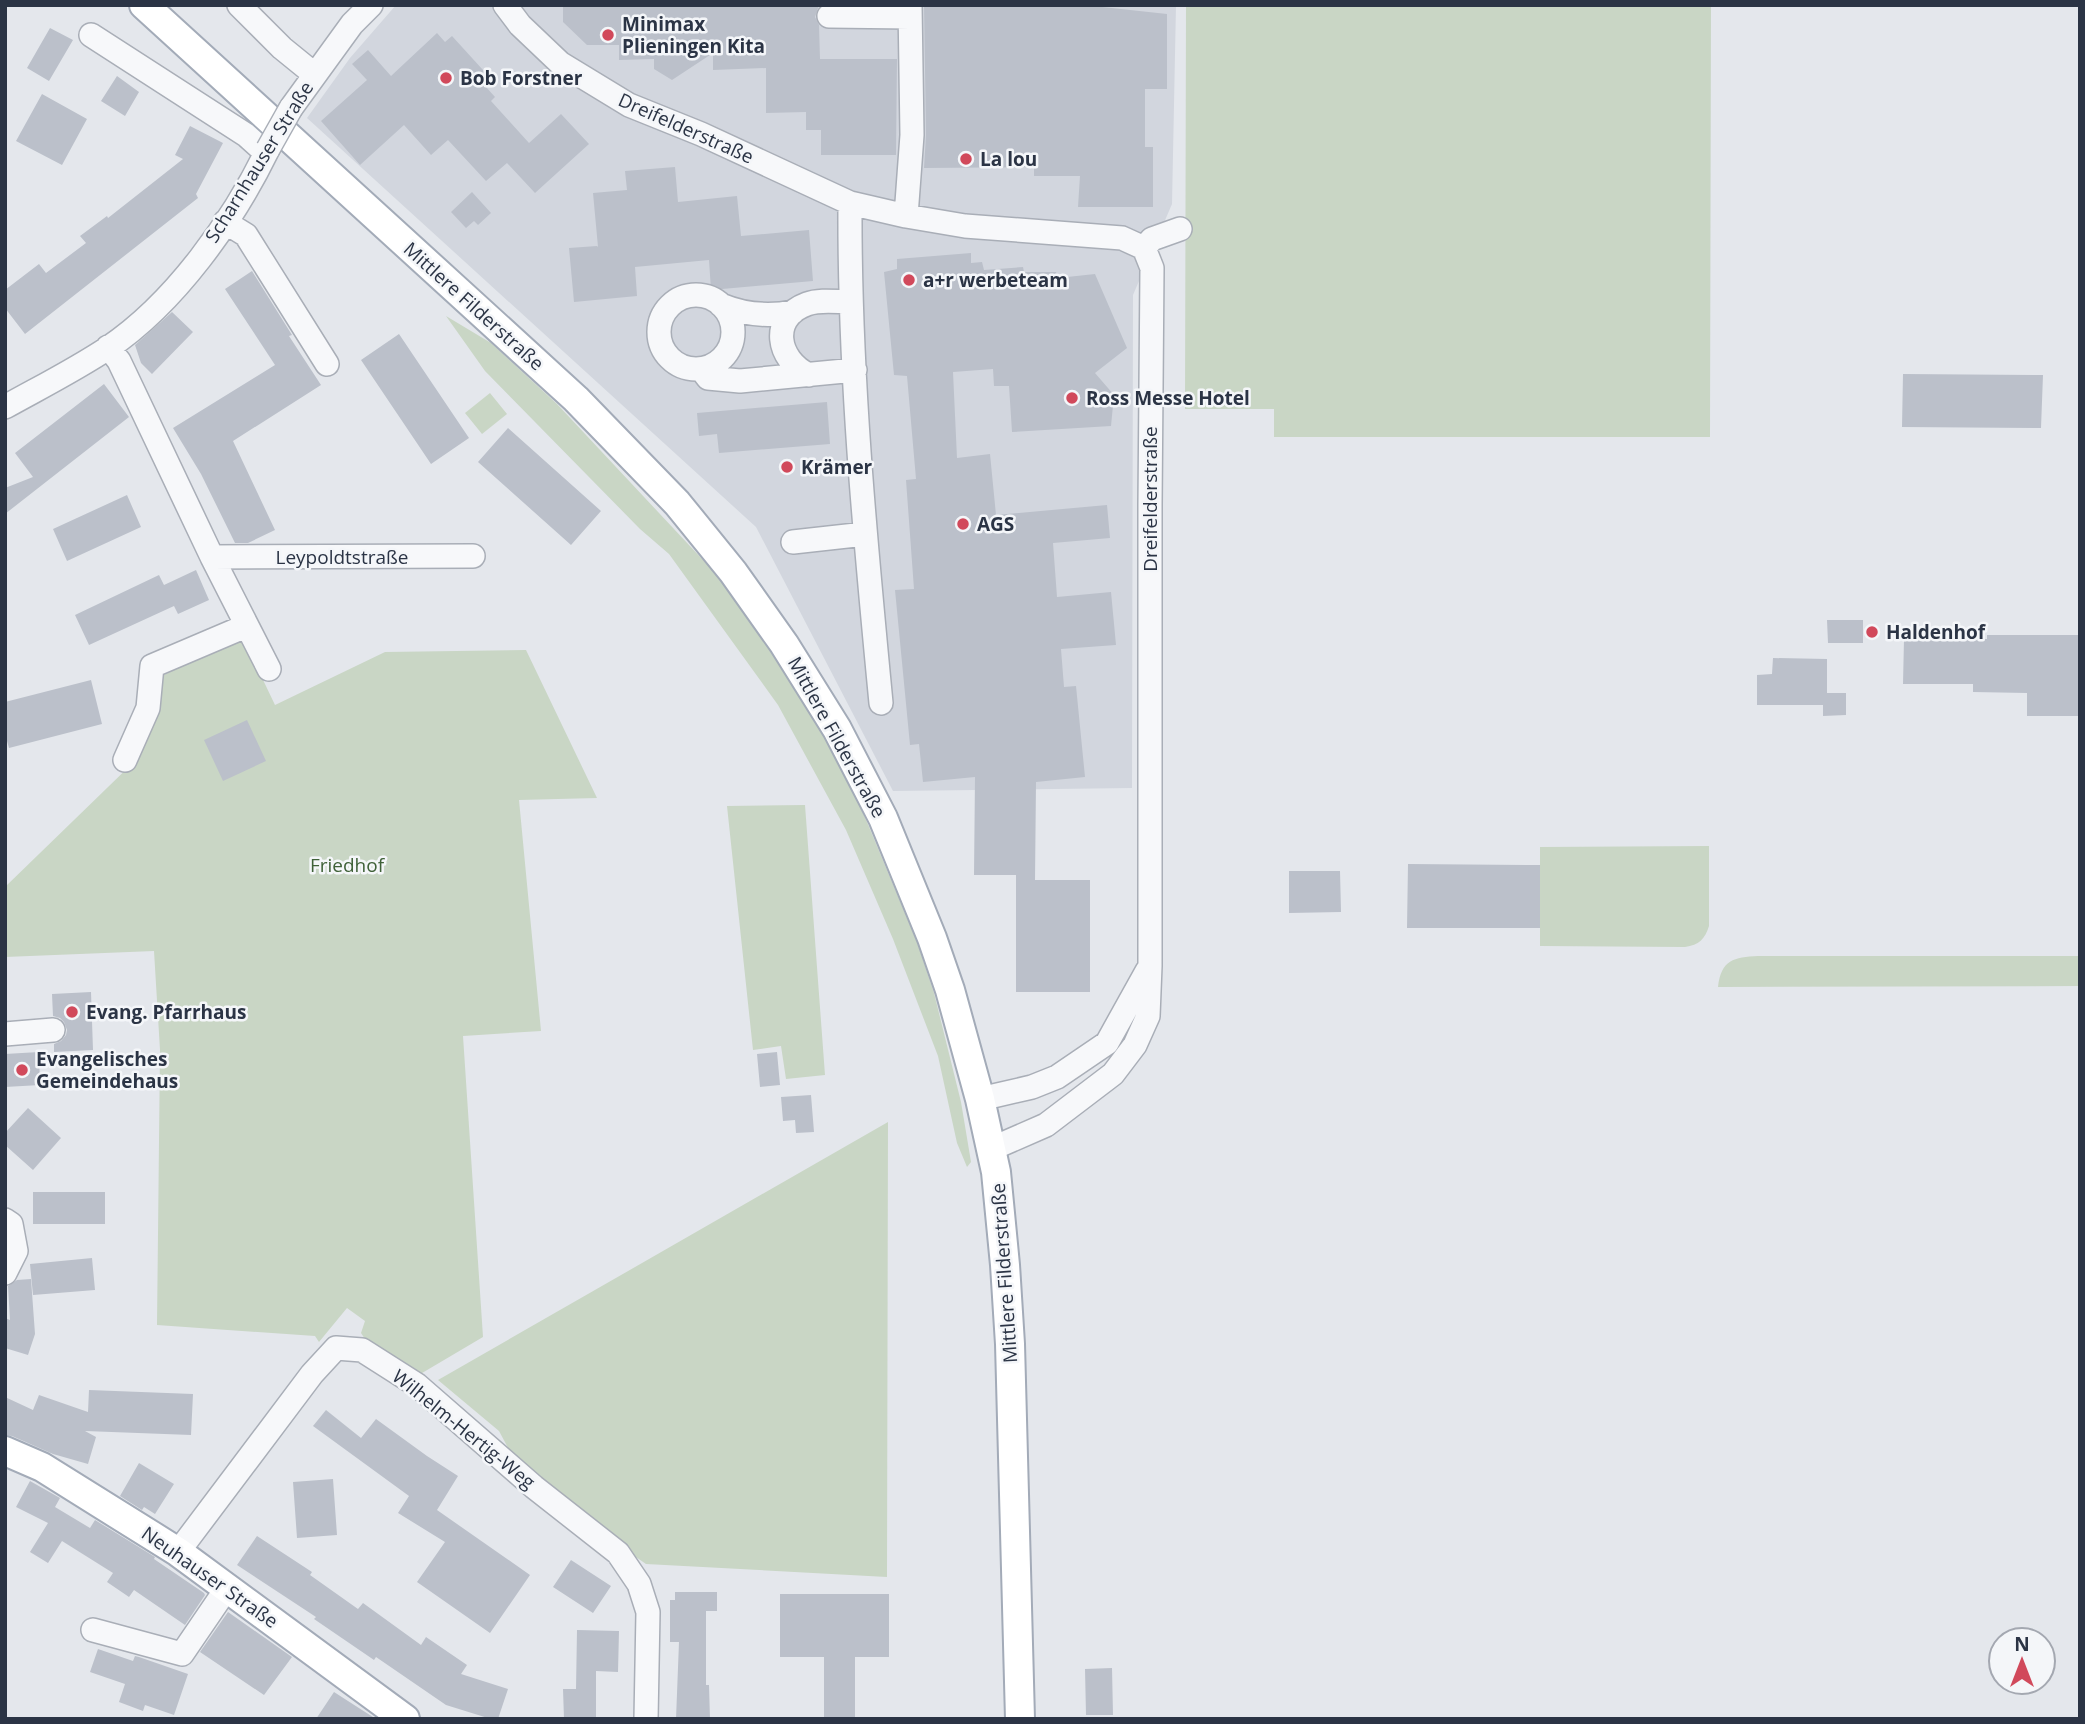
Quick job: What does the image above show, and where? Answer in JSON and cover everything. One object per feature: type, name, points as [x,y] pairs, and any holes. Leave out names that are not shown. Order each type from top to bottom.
[{"type":"main road","name":"Mittlere Filderstraße","points":[[144,5],[576,399],[677,503],[733,572],[784,644],[837,729],[883,818],[932,938],[950,990],[979,1099],[998,1189],[1010,1345],[1020,1719]]},
{"type":"main road","name":"Neuhauser Straße","points":[[5,1451],[42,1467],[178,1552],[405,1719]]},
{"type":"street","points":[[239,5],[282,48],[314,74]]},
{"type":"street","name":"Scharnhauser Straße","points":[[5,407],[108,347],[152,312],[188,274],[251,184],[290,108],[352,24],[371,5]]},
{"type":"street","name":"Dreifelderstraße","points":[[505,5],[520,24],[560,63],[629,105],[701,134],[850,202],[906,216],[965,226],[1122,237],[1144,248],[1152,268],[1148,1016],[1135,1045],[1113,1074],[1046,1125],[991,1149]]},
{"type":"street","points":[[829,16],[910,11],[912,135],[906,216]]},
{"type":"street","points":[[91,35],[267,151]]},
{"type":"street","points":[[850,202],[851,302],[865,534],[881,703]]},
{"type":"street","points":[[225,222],[246,235],[327,364]]},
{"type":"street","points":[[1144,248],[1152,239],[1180,229]]},
{"type":"street","points":[[721,305],[732,323],[733,337],[719,361],[701,369],[693,369],[679,366],[668,357],[661,345],[660,324],[675,301],[688,296],[702,296],[721,305],[761,316],[793,312],[811,302],[851,302]]},
{"type":"street","points":[[793,312],[783,331],[784,351],[796,368],[809,375]]},
{"type":"street","points":[[108,347],[119,361],[212,557],[269,669]]},
{"type":"street","points":[[701,369],[708,378],[740,381],[855,370]]},
{"type":"street","points":[[793,542],[865,534]]},
{"type":"street","name":"Leypoldtstraße","points":[[212,557],[473,556]]},
{"type":"street","points":[[125,760],[148,708],[152,666],[246,626]]},
{"type":"street","name":"Dreifelderstraße","points":[[979,1099],[1032,1087],[1057,1077],[1107,1043],[1150,965]]},
{"type":"street","points":[[5,1034],[53,1030]]},
{"type":"street","points":[[5,1220],[11,1224],[16,1251],[5,1273]]},
{"type":"street","name":"Wilhelm-Hertig-Weg","points":[[178,1552],[312,1374],[336,1348],[362,1350],[416,1385],[534,1487],[618,1553],[639,1584],[648,1612],[646,1719]]},
{"type":"street","points":[[93,1630],[182,1654],[228,1588]]},
{"type":"shaded area","points":[[396,5],[1176,5],[1172,204],[1133,295],[1132,788],[893,791],[756,527],[307,118],[350,58]]},
{"type":"green space","points":[[1186,5],[1711,5],[1710,437],[1274,437],[1274,409],[1185,409]]},
{"type":"green space","points":[[446,316],[491,343],[557,404],[718,576],[776,648],[826,733],[917,942],[934,993],[961,1102],[971,1162],[967,1167],[957,1143],[938,1056],[893,939],[846,830],[778,705],[669,554],[640,529],[485,371]]},
{"type":"green space","points":[[490,393],[507,414],[482,434],[465,413]]},
{"type":"green space","name":"Friedhof","points":[[242,636],[275,705],[385,652],[526,650],[597,798],[519,800],[541,1031],[463,1036],[483,1337],[417,1376],[365,1339],[361,1333],[365,1321],[347,1308],[319,1342],[315,1336],[157,1325],[160,1050],[154,951],[5,957],[5,887],[141,755],[164,675]]},
{"type":"green space","points":[[805,805],[825,1075],[786,1079],[781,1046],[753,1050],[727,806]]},
{"type":"green space","points":[[1709,846],[1709,926],[1698,943],[1685,947],[1540,946],[1540,847]]},
{"type":"green space","points":[[2080,956],[2080,986],[1718,987],[1722,971],[1730,962],[1742,957]]},
{"type":"green space","points":[[888,1122],[887,1577],[646,1564],[581,1519],[521,1472],[499,1431],[438,1380]]},
{"type":"building","points":[[563,5],[819,5],[815,17],[819,25],[820,59],[897,59],[896,155],[821,155],[821,130],[806,130],[806,112],[766,113],[766,68],[713,70],[713,53],[672,80],[654,69],[654,59],[619,60],[619,45],[587,45],[563,22]]},
{"type":"building","points":[[924,5],[1084,5],[1167,14],[1167,89],[1145,89],[1145,147],[1153,147],[1153,207],[1078,207],[1080,176],[1034,176],[1034,167],[924,168]]},
{"type":"building","points":[[50,28],[73,40],[49,81],[27,68]]},
{"type":"building","points":[[437,33],[445,42],[452,36],[493,81],[486,87],[495,97],[491,101],[529,143],[561,114],[589,144],[535,193],[507,163],[486,181],[448,140],[431,155],[404,125],[360,165],[321,121],[367,80],[352,64],[368,50],[391,76]]},
{"type":"building","points":[[117,76],[139,92],[125,116],[101,101]]},
{"type":"building","points":[[42,94],[87,119],[62,165],[16,141]]},
{"type":"building","points":[[190,126],[223,143],[196,194],[198,198],[25,334],[5,308],[5,290],[39,264],[46,273],[86,243],[80,236],[107,216],[108,218],[183,159],[175,155]]},
{"type":"building","points":[[675,167],[678,202],[737,196],[741,236],[809,230],[813,281],[711,290],[709,260],[635,267],[637,296],[574,302],[569,248],[598,247],[593,193],[627,190],[625,171]]},
{"type":"building","points":[[472,192],[491,213],[478,225],[474,221],[466,228],[451,212]]},
{"type":"building","points":[[971,253],[971,263],[982,262],[984,270],[1023,267],[1024,272],[1056,272],[1058,278],[1095,274],[1127,348],[1095,373],[1114,395],[1111,426],[1012,432],[1009,386],[994,386],[993,369],[953,372],[957,458],[990,454],[996,515],[1107,505],[1110,538],[1053,543],[1057,597],[1111,592],[1116,645],[1061,649],[1064,687],[1076,686],[1085,777],[1036,782],[1035,880],[1090,880],[1090,992],[1016,992],[1016,875],[974,875],[975,777],[923,782],[919,744],[910,745],[895,590],[914,589],[906,480],[916,479],[907,376],[894,375],[884,272],[897,269],[897,259]]},
{"type":"building","points":[[252,271],[321,385],[233,441],[275,530],[248,543],[235,543],[201,474],[173,428],[275,365],[225,289]]},
{"type":"building","points":[[172,312],[193,332],[152,374],[141,363],[135,345]]},
{"type":"building","points":[[399,334],[469,438],[431,464],[361,360]]},
{"type":"building","points":[[1903,374],[2043,375],[2041,428],[1902,427]]},
{"type":"building","points":[[104,384],[129,417],[5,514],[5,488],[33,477],[15,453]]},
{"type":"building","points":[[827,402],[830,444],[719,453],[717,434],[699,436],[697,413]]},
{"type":"building","points":[[508,428],[601,511],[571,545],[478,462]]},
{"type":"building","points":[[127,495],[141,527],[67,561],[53,529]]},
{"type":"building","points":[[196,570],[209,600],[178,614],[174,606],[89,645],[75,615],[159,575],[164,585]]},
{"type":"building","points":[[1827,620],[1863,620],[1863,643],[1828,643]]},
{"type":"building","points":[[1987,635],[2080,635],[2080,716],[2027,716],[2027,693],[1973,692],[1973,684],[1903,684],[1904,639],[1987,639]]},
{"type":"building","points":[[1773,658],[1827,659],[1827,693],[1846,693],[1846,715],[1823,716],[1823,705],[1757,705],[1757,675],[1772,674]]},
{"type":"building","points":[[91,680],[102,724],[9,748],[5,734],[5,702]]},
{"type":"building","points":[[247,720],[266,761],[223,781],[204,740]]},
{"type":"building","points":[[1408,864],[1540,865],[1540,928],[1407,928]]},
{"type":"building","points":[[1289,871],[1340,871],[1341,912],[1289,913]]},
{"type":"building","name":"Evang. Pfarrhaus","points":[[91,992],[93,1050],[54,1052],[54,1044],[61,1041],[67,1030],[60,1018],[53,1016],[52,994]]},
{"type":"building","name":"Evangelisches Gemeindehaus","points":[[39,1052],[40,1085],[5,1087],[5,1054]]},
{"type":"building","points":[[777,1052],[780,1085],[760,1087],[757,1054]]},
{"type":"building","points":[[811,1095],[814,1132],[796,1133],[795,1120],[783,1121],[781,1097]]},
{"type":"building","points":[[28,1108],[61,1138],[33,1170],[5,1145],[5,1133]]},
{"type":"building","points":[[33,1192],[105,1192],[105,1224],[33,1224]]},
{"type":"building","points":[[92,1258],[95,1290],[33,1295],[30,1264]]},
{"type":"building","points":[[31,1279],[35,1334],[28,1355],[5,1348],[5,1318],[10,1320],[8,1286],[17,1280]]},
{"type":"building","points":[[89,1390],[193,1394],[191,1435],[85,1431],[96,1437],[88,1464],[53,1454],[5,1435],[5,1397],[33,1410],[39,1395],[88,1412]]},
{"type":"building","points":[[326,1410],[361,1438],[376,1419],[458,1476],[437,1510],[530,1575],[490,1633],[417,1582],[445,1542],[398,1513],[409,1496],[313,1426]]},
{"type":"building","points":[[139,1463],[174,1484],[155,1514],[144,1507],[142,1510],[120,1496]]},
{"type":"building","points":[[333,1479],[337,1535],[297,1538],[293,1482]]},
{"type":"building","points":[[30,1481],[60,1498],[55,1507],[90,1528],[95,1520],[155,1557],[154,1559],[204,1593],[185,1625],[134,1590],[129,1597],[107,1582],[113,1573],[62,1541],[48,1563],[30,1552],[48,1523],[16,1507]]},
{"type":"building","points":[[257,1536],[312,1572],[310,1575],[358,1609],[363,1603],[421,1645],[426,1637],[467,1665],[461,1674],[508,1689],[498,1719],[446,1705],[376,1657],[374,1660],[314,1619],[316,1617],[237,1565]]},
{"type":"building","points":[[571,1560],[611,1586],[593,1613],[553,1587]]},
{"type":"building","points":[[675,1592],[717,1592],[717,1611],[706,1611],[706,1685],[709,1685],[710,1719],[676,1719],[679,1642],[670,1642],[670,1600],[675,1600]]},
{"type":"building","points":[[780,1594],[889,1594],[889,1657],[855,1657],[855,1719],[824,1719],[824,1657],[780,1657]]},
{"type":"building","points":[[228,1612],[292,1657],[264,1695],[200,1652]]},
{"type":"building","points":[[577,1630],[619,1631],[618,1672],[596,1671],[596,1719],[564,1719],[563,1689],[576,1689]]},
{"type":"building","points":[[98,1649],[133,1661],[135,1656],[139,1657],[188,1674],[174,1715],[145,1705],[143,1711],[119,1702],[125,1684],[90,1672]]},
{"type":"building","points":[[1112,1668],[1113,1715],[1086,1715],[1085,1669]]},
{"type":"building","points":[[334,1692],[376,1719],[316,1719]]},
{"type":"place","name":"Minimax Plieningen Kita","points":[[608,35]]},
{"type":"place","name":"Bob Forstner","points":[[446,78]]},
{"type":"place","name":"La lou","points":[[966,159]]},
{"type":"place","name":"a+r werbeteam","points":[[909,280]]},
{"type":"place","name":"Ross Messe Hotel","points":[[1072,398]]},
{"type":"place","name":"Krämer","points":[[787,467]]},
{"type":"place","name":"AGS","points":[[963,524]]},
{"type":"place","name":"Haldenhof","points":[[1872,632]]},
{"type":"place","name":"Evang. Pfarrhaus","points":[[72,1012]]},
{"type":"place","name":"Evangelisches Gemeindehaus","points":[[22,1070]]}]
